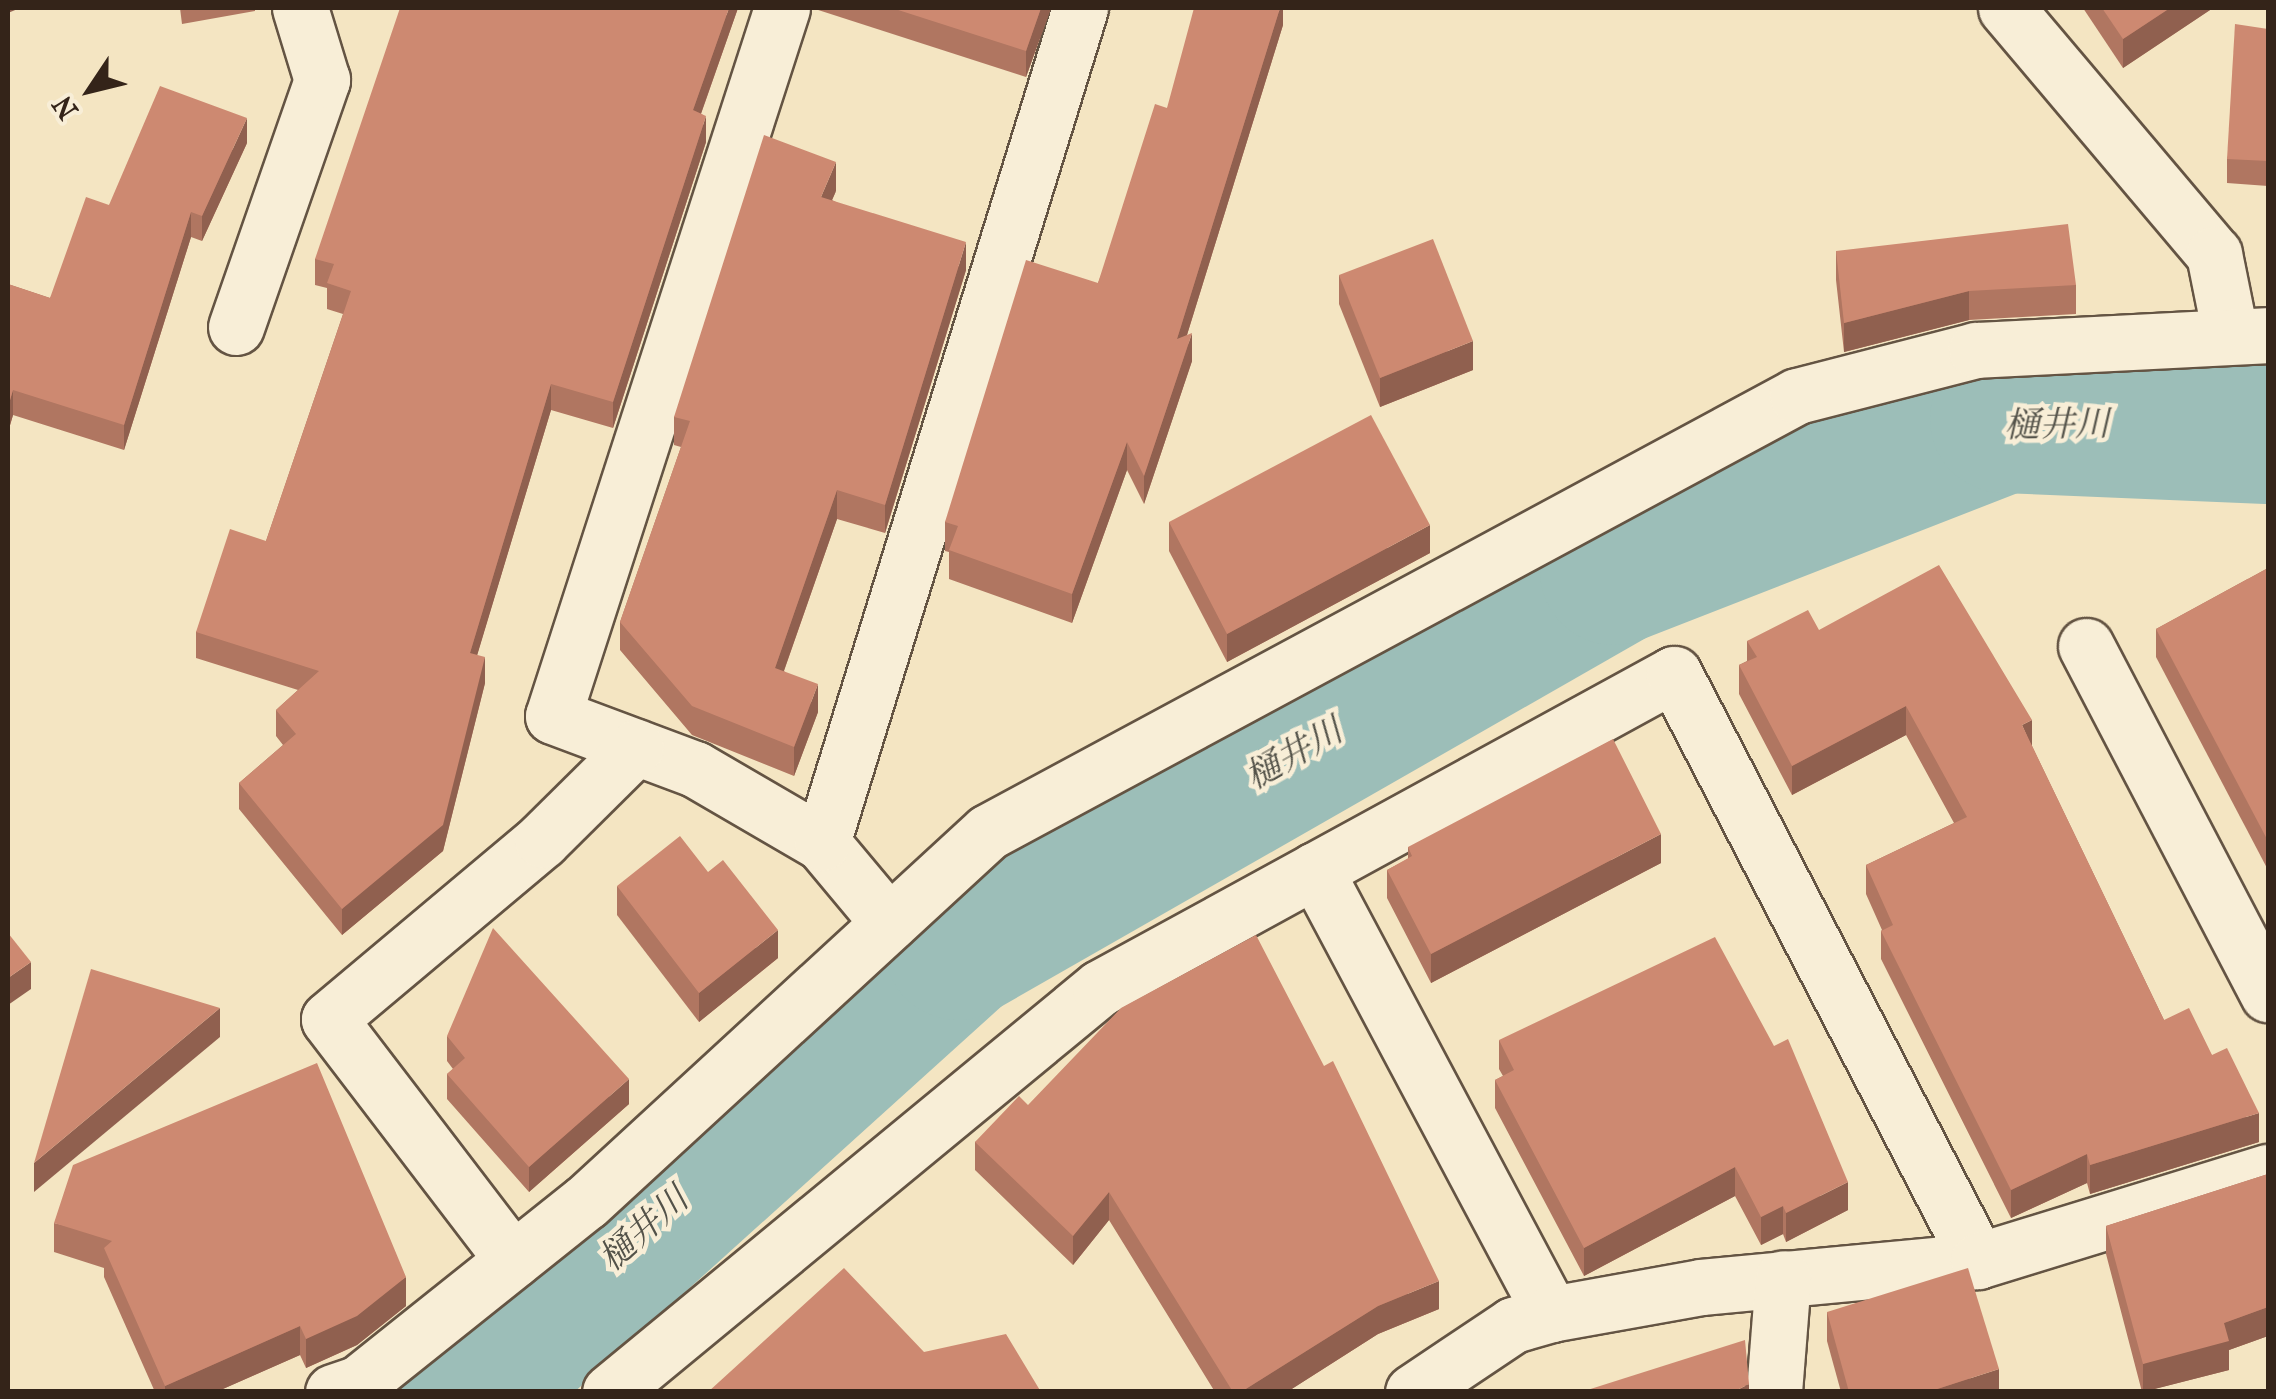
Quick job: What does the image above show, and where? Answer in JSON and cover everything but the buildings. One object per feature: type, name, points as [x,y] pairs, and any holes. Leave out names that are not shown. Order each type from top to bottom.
[{"type":"street","points":[[236,327],[322,80],[300,8]]},
{"type":"street","points":[[782,8],[553,716],[695,769],[822,844],[890,923]]},
{"type":"street","points":[[822,844],[1080,8]]},
{"type":"street","points":[[333,1392],[359,1383],[513,1260],[988,832],[1797,396],[1976,350],[2249,334],[2214,254],[2006,8]]},
{"type":"street","points":[[2086,646],[2268,994]]},
{"type":"street","points":[[610,1392],[1100,988],[1674,674],[1978,1261]]},
{"type":"street","points":[[513,1260],[329,1019],[542,840],[636,747]]},
{"type":"street","points":[[1315,870],[1551,1314]]},
{"type":"street","points":[[1412,1392],[1512,1325],[1551,1314],[1784,1278],[1978,1261],[2268,1172]]},
{"type":"street","points":[[1774,1392],[1784,1278]]},
{"type":"waterway","name":"樋井川","points":[[464,1392],[958,946],[1614,571],[2004,419],[2268,430]]}]
